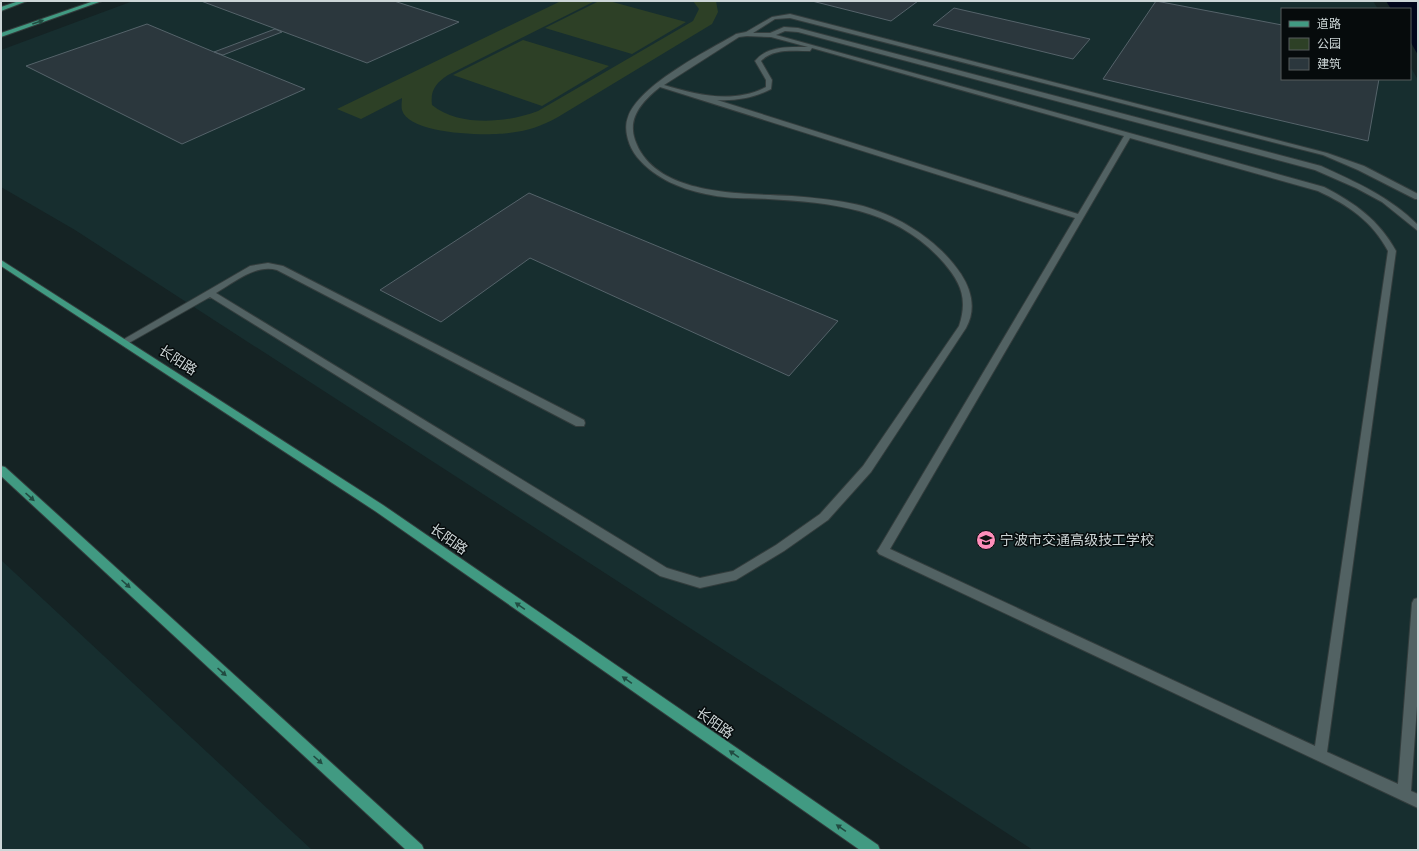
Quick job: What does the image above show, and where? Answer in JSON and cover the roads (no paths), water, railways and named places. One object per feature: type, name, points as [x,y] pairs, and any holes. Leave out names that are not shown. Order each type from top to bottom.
[{"type":"main road","points":[[1,9],[24,1]]},
{"type":"main road","points":[[1,35],[99,1]]},
{"type":"main road","name":"长阳路","points":[[1,262],[378,508],[873,850]]},
{"type":"main road","points":[[1,470],[417,850]]},
{"type":"lane","points":[[747,34],[774,18],[790,16],[1324,154],[1361,168],[1418,197]]},
{"type":"lane","points":[[772,35],[779,30],[798,30],[1318,168],[1373,193],[1399,210],[1418,229]]},
{"type":"lane","points":[[210,293],[664,572],[700,583],[736,575],[780,548],[824,517],[867,469],[963,326],[968,306],[958,273],[932,247],[906,226],[876,212],[847,203],[712,193],[680,185],[658,172],[641,158],[633,145],[630,132],[630,122],[633,112],[659,85],[738,35],[772,35],[1321,190],[1346,201],[1369,218],[1385,236],[1392,251],[1320,755]]},
{"type":"lane","points":[[698,96],[725,98],[754,94],[769,88],[770,79],[759,66],[758,61],[761,57],[769,53],[798,49],[828,51]]},
{"type":"lane","points":[[659,85],[1079,217]]},
{"type":"lane","points":[[1128,135],[883,551],[1418,801]]},
{"type":"lane","points":[[124,342],[253,268],[268,265],[280,268],[580,423]]},
{"type":"lane","points":[[1404,795],[1418,603]]},
{"type":"place","name":"宁波市交通高级技工学校","points":[[986,540]]}]
